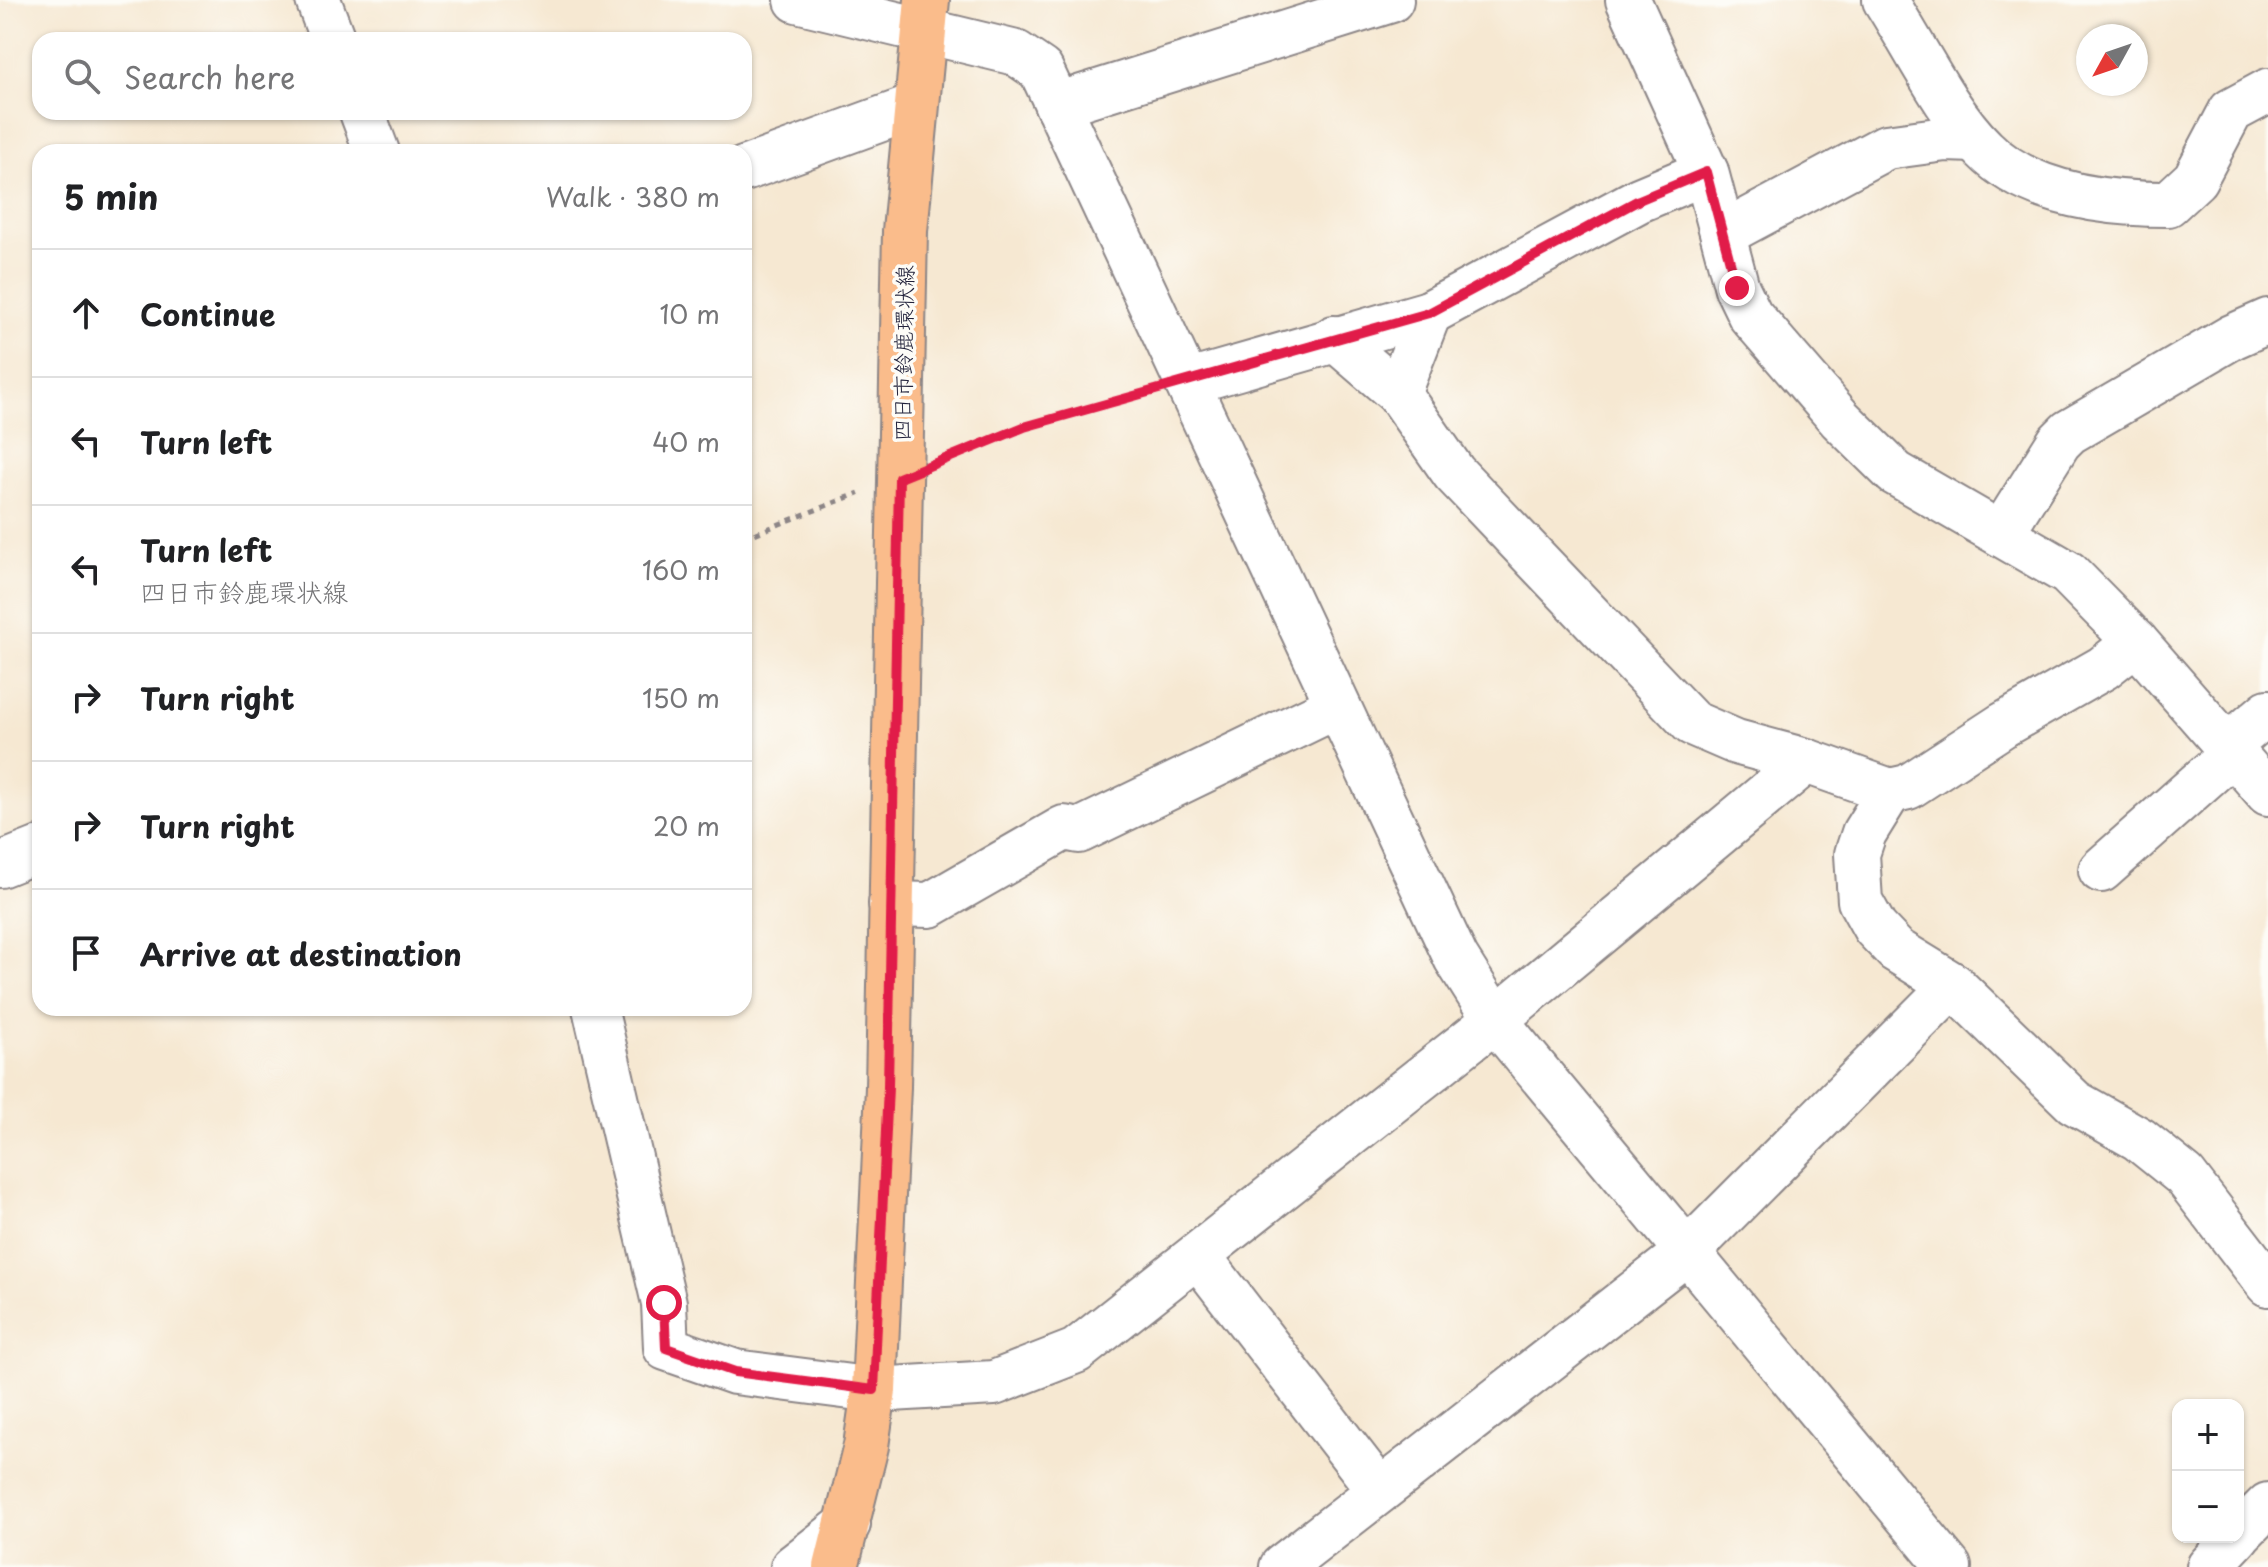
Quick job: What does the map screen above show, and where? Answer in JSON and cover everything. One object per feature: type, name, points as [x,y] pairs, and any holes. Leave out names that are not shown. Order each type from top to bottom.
[{"type":"main road","name":"四日市鈴鹿環状線","points":[[836,1567],[866,1446],[874,1390],[888,1087],[905,231],[914,107],[925,15]]},
{"type":"street","points":[[318,0],[330,32]]},
{"type":"street","points":[[797,0],[925,15],[1016,53],[1041,70],[1456,958],[1495,1020],[1949,1567]]},
{"type":"street","points":[[1057,105],[1391,0]]},
{"type":"street","points":[[1628,0],[1706,172],[1737,288],[1750,315],[1840,419],[1895,473],[2068,573],[2136,642],[2268,793]]},
{"type":"street","points":[[1885,0],[1975,140],[1986,152],[2022,174],[2085,200],[2168,204],[2195,179],[2231,111],[2268,91]]},
{"type":"street","points":[[752,166],[914,107]]},
{"type":"street","points":[[365,120],[374,144]]},
{"type":"street","points":[[1723,234],[1886,147],[1945,139],[1975,140]]},
{"type":"street","points":[[1189,382],[1429,313],[1639,200],[1706,172]]},
{"type":"street","points":[[1398,393],[1429,313]]},
{"type":"street","points":[[2001,534],[2059,442],[2069,432],[2232,337],[2268,321]]},
{"type":"street","points":[[1334,338],[1398,393],[1454,473],[1692,723],[1736,742],[1806,761],[1890,791],[1908,787],[2003,725],[2103,668],[2136,642]]},
{"type":"street","points":[[891,904],[930,905],[1064,828],[1079,831],[1337,706]]},
{"type":"street","points":[[2101,870],[2268,712]]},
{"type":"street","points":[[597,1016],[664,1303],[666,1348],[735,1372],[874,1390],[994,1383],[1076,1351],[1199,1257],[1495,1020],[1806,761]]},
{"type":"street","points":[[1890,791],[1864,833],[1857,854],[1860,901],[1875,928],[1896,950],[1953,985],[2074,1102],[2139,1139],[2185,1176],[2268,1284]]},
{"type":"street","points":[[0,865],[32,852]]},
{"type":"street","points":[[1282,1567],[1687,1252],[1953,985]]},
{"type":"street","points":[[1199,1257],[1379,1490]]},
{"type":"street","points":[[2244,1529],[2268,1505]]},
{"type":"street","points":[[793,1567],[848,1524]]},
{"type":"street","points":[[2209,1567],[2231,1543]]},
{"type":"path","points":[[752,535],[1024,427],[1189,382]]},
{"type":"route","points":[[664,1303],[666,1348],[735,1372],[874,1390],[888,1087],[899,478],[1024,427],[1429,313],[1639,200],[1706,172],[1737,288]]}]
